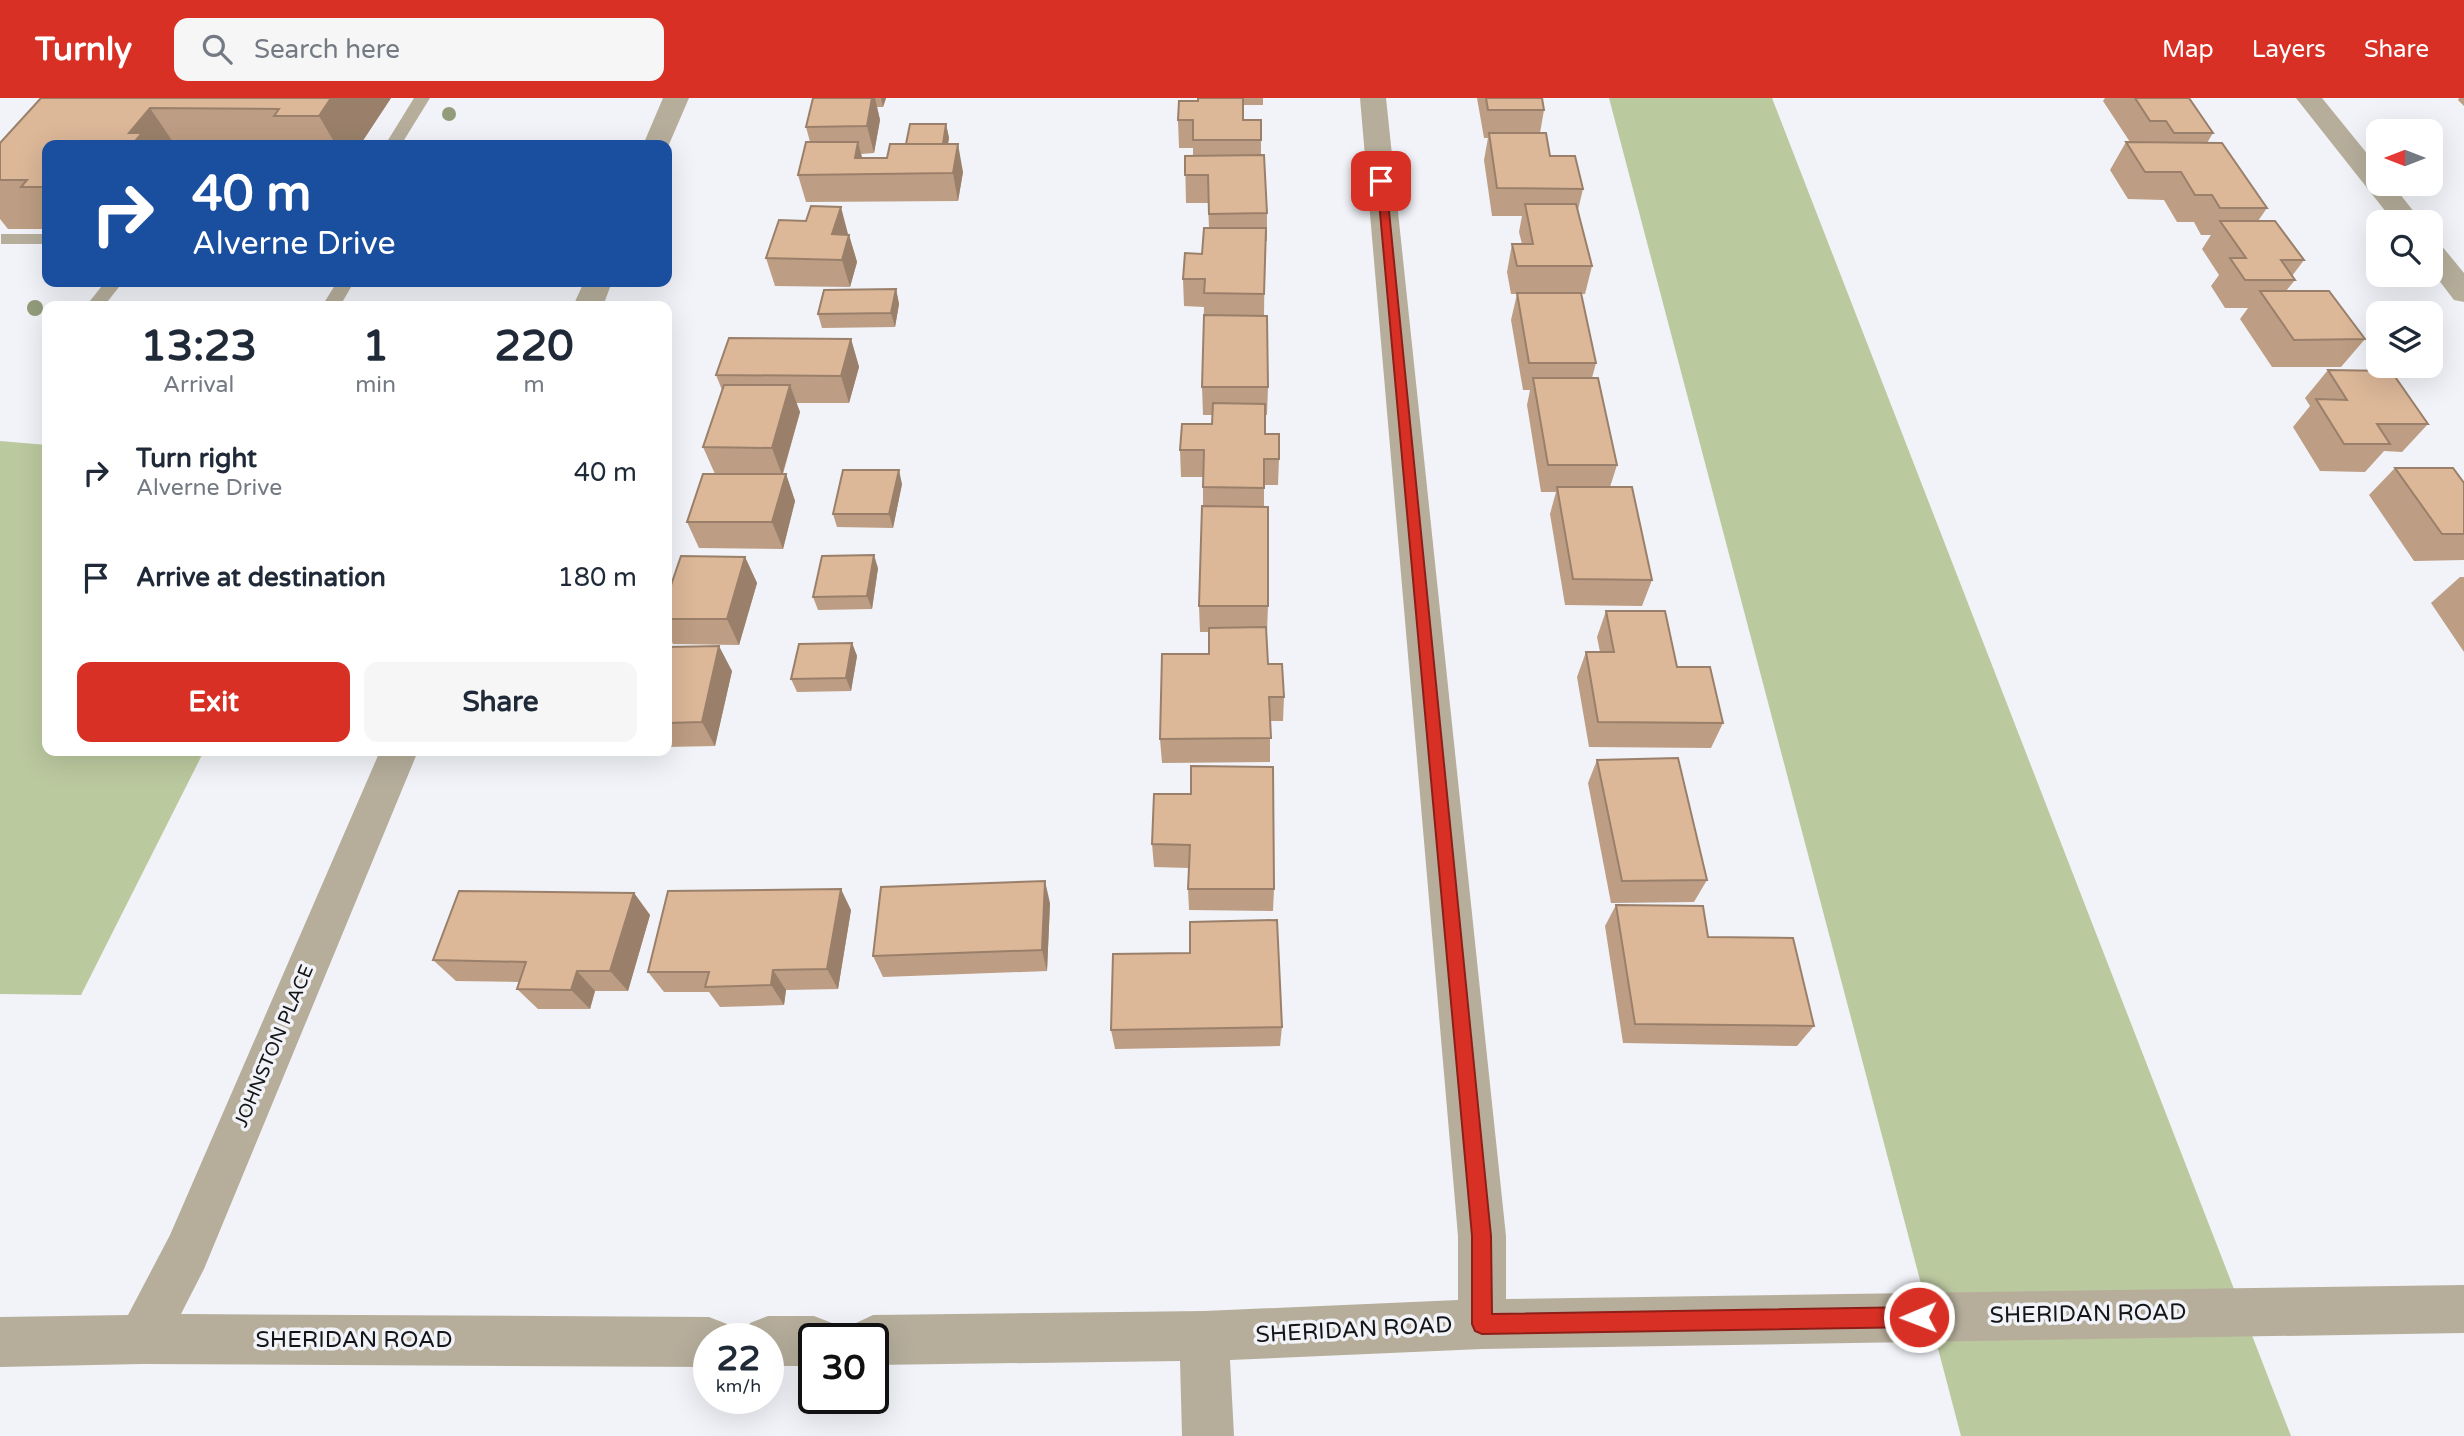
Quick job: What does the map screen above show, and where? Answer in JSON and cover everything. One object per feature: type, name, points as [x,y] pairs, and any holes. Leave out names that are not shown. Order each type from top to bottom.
[{"type":"street","points":[[658,140],[676,98]]},
{"type":"street","points":[[1373,98],[1482,1236],[1482,1324]]},
{"type":"street","points":[[2309,98],[2398,210]]},
{"type":"street","points":[[2443,266],[2464,293]]},
{"type":"street","name":"JOHNSTON PLACE","points":[[142,1339],[187,1252],[397,756]]},
{"type":"street","name":"SHERIDAN ROAD","points":[[889,1340],[1204,1336],[1482,1324],[2464,1309]]},
{"type":"street","points":[[1204,1336],[1208,1436]]},
{"type":"street","name":"SHERIDAN ROAD","points":[[0,1342],[142,1339],[693,1342]]},
{"type":"lane","points":[[396,140],[422,98]]},
{"type":"lane","points":[[1,239],[42,239]]},
{"type":"lane","points":[[99,301],[110,287]]},
{"type":"green space","points":[[1609,98],[1772,98],[2291,1436],[1961,1436]]},
{"type":"green space","points":[[0,441],[42,445],[42,756],[201,756],[81,995],[0,994]]},
{"type":"building","points":[[41,98],[331,98],[319,116],[274,116],[279,109],[150,108],[129,133],[142,133],[136,140],[42,140],[42,187],[21,187],[27,180],[0,180],[0,143]]},
{"type":"building","points":[[813,98],[872,98],[867,126],[806,127]]},
{"type":"building","points":[[1198,98],[1243,98],[1243,120],[1261,120],[1261,140],[1193,140],[1193,120],[1178,120],[1179,101],[1198,101]]},
{"type":"building","points":[[1486,98],[1542,98],[1544,110],[1488,110]]},
{"type":"building","points":[[2135,98],[2189,98],[2213,133],[2174,133],[2166,121],[2150,121]]},
{"type":"building","points":[[910,124],[946,124],[943,144],[906,144]]},
{"type":"building","points":[[1489,133],[1546,133],[1550,156],[1575,156],[1583,189],[1497,188]]},
{"type":"building","points":[[806,142],[858,142],[855,158],[887,158],[890,144],[958,144],[953,173],[798,175]]},
{"type":"building","points":[[2126,142],[2222,143],[2267,208],[2220,208],[2212,195],[2195,195],[2181,172],[2145,172]]},
{"type":"building","points":[[1264,155],[1267,213],[1209,214],[1208,175],[1185,175],[1185,156]]},
{"type":"building","points":[[1525,204],[1576,204],[1592,266],[1517,266],[1512,244],[1533,244]]},
{"type":"building","points":[[811,206],[841,207],[832,234],[849,235],[842,260],[766,258],[779,220],[806,221]]},
{"type":"building","points":[[2220,221],[2275,221],[2304,260],[2281,260],[2295,280],[2245,280],[2230,258],[2246,258]]},
{"type":"building","points":[[1204,228],[1266,228],[1264,294],[1204,293],[1205,279],[1183,279],[1185,253],[1202,254]]},
{"type":"building","points":[[896,289],[891,313],[818,314],[824,290]]},
{"type":"building","points":[[2260,291],[2329,291],[2365,339],[2294,340]]},
{"type":"building","points":[[1517,293],[1581,293],[1596,363],[1529,363]]},
{"type":"building","points":[[1204,315],[1267,316],[1268,387],[1202,387]]},
{"type":"building","points":[[729,338],[851,339],[841,376],[716,375]]},
{"type":"building","points":[[2328,370],[2366,371],[2366,378],[2396,378],[2428,424],[2377,424],[2390,444],[2344,444],[2316,399],[2347,400]]},
{"type":"building","points":[[1533,378],[1598,378],[1617,465],[1548,465]]},
{"type":"building","points":[[724,385],[790,385],[772,448],[703,447]]},
{"type":"building","points":[[1213,403],[1265,404],[1265,434],[1279,434],[1279,459],[1264,459],[1264,488],[1203,487],[1204,450],[1180,450],[1182,424],[1212,424]]},
{"type":"building","points":[[2395,468],[2453,468],[2464,483],[2464,534],[2442,534]]},
{"type":"building","points":[[843,470],[899,470],[889,514],[833,514]]},
{"type":"building","points":[[703,474],[786,474],[772,522],[687,522]]},
{"type":"building","points":[[1557,487],[1632,487],[1652,580],[1573,579]]},
{"type":"building","points":[[1202,506],[1268,507],[1268,606],[1199,606]]},
{"type":"building","points":[[874,555],[867,596],[813,597],[822,556]]},
{"type":"building","points":[[681,556],[745,557],[727,619],[672,619],[672,582]]},
{"type":"building","points":[[1606,611],[1665,611],[1677,667],[1710,667],[1723,723],[1598,722],[1586,652],[1614,652]]},
{"type":"building","points":[[1266,627],[1268,664],[1282,664],[1284,697],[1269,697],[1271,738],[1160,739],[1162,654],[1209,654],[1209,628]]},
{"type":"building","points":[[852,643],[846,678],[791,679],[799,644]]},
{"type":"building","points":[[719,646],[702,722],[672,723],[672,647]]},
{"type":"building","points":[[1678,758],[1707,880],[1622,881],[1597,760]]},
{"type":"building","points":[[1191,766],[1273,767],[1274,889],[1188,889],[1190,845],[1152,844],[1154,794],[1191,794]]},
{"type":"building","points":[[1045,881],[1042,950],[873,956],[881,887]]},
{"type":"building","points":[[841,889],[827,969],[773,970],[771,985],[705,987],[709,972],[648,972],[668,891]]},
{"type":"building","points":[[459,891],[634,893],[610,971],[577,971],[571,990],[517,989],[526,962],[433,960]]},
{"type":"building","points":[[1616,905],[1703,906],[1708,937],[1793,938],[1814,1026],[1635,1024]]},
{"type":"building","points":[[1277,920],[1282,1027],[1111,1030],[1113,954],[1190,953],[1190,922]]},
{"type":"route","points":[[1381,181],[1482,1236],[1482,1324],[1919,1317]]}]
